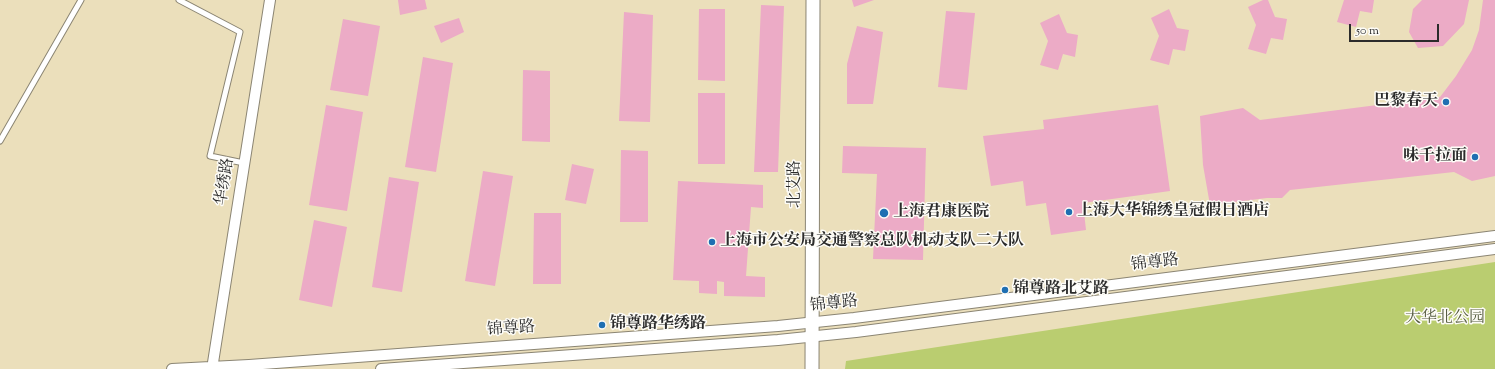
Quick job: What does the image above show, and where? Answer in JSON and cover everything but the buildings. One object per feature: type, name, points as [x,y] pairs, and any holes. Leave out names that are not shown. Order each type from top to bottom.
[{"type":"street","name":"华绣路","points":[[213,368],[270,0]]},
{"type":"street","name":"北艾路","points":[[812,369],[813,0]]},
{"type":"street","name":"锦尊路","points":[[172,369],[213,368],[854,318],[1495,236]]},
{"type":"street","name":"锦尊路","points":[[381,369],[812,337],[1495,249]]},
{"type":"lane","points":[[0,142],[81,0]]},
{"type":"lane","points":[[179,0],[240,32],[210,156],[244,163]]},
{"type":"green space","name":"大华北公园","points":[[1495,262],[1495,369],[845,369],[846,361]]},
{"type":"place","name":"巴黎春天","points":[[1446,102]]},
{"type":"place","name":"味千拉面","points":[[1475,157]]},
{"type":"place","name":"上海大华锦绣皇冠假日酒店","points":[[1069,212]]},
{"type":"place","name":"上海君康医院","points":[[884,213]]},
{"type":"place","name":"上海市公安局交通警察总队机动支队二大队","points":[[712,242]]},
{"type":"place","name":"锦尊路北艾路","points":[[1005,290]]},
{"type":"place","name":"锦尊路华绣路","points":[[602,325]]}]
